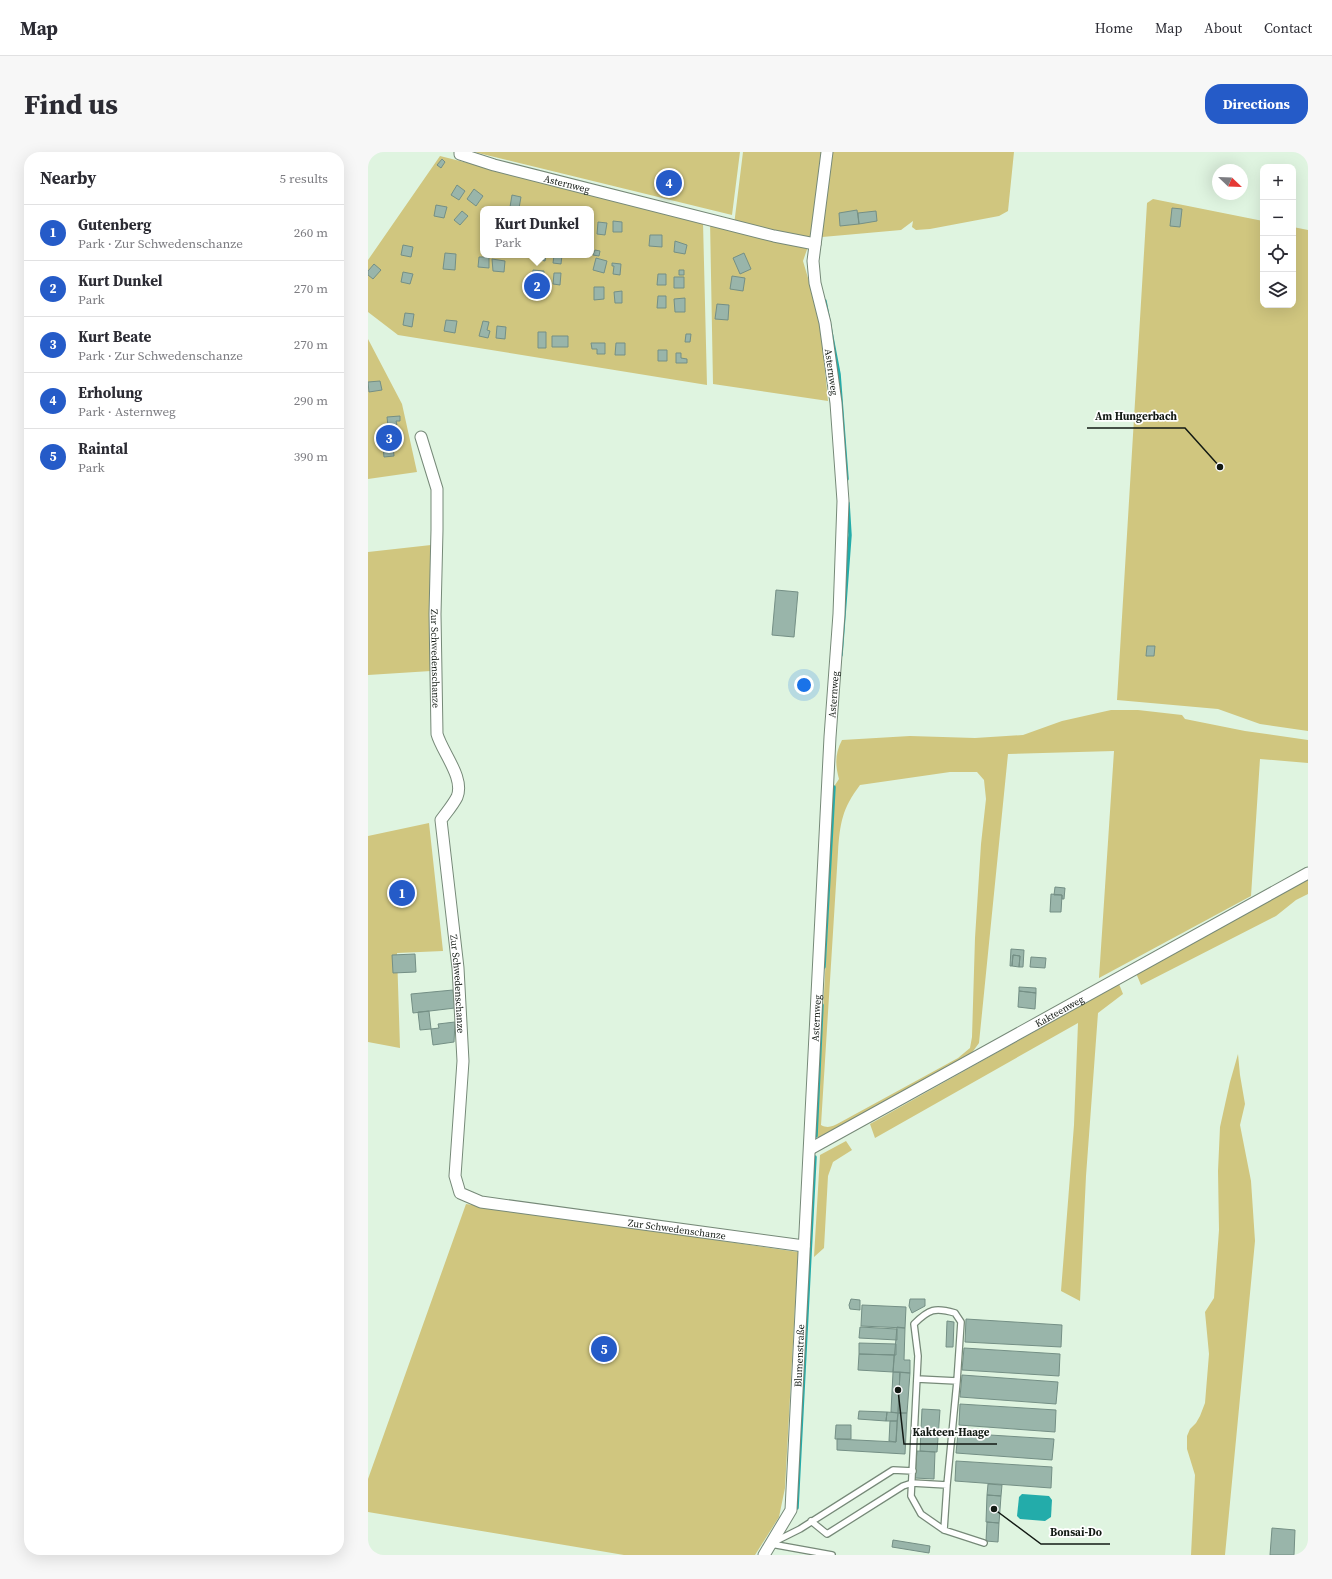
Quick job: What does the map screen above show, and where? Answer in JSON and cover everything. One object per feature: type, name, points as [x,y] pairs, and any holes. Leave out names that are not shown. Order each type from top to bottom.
[{"type":"street","name":"Asternweg","points":[[810,1148],[830,737],[839,614],[843,502],[836,402],[825,323],[814,283],[813,261],[827,152]]},
{"type":"street","name":"Asternweg","points":[[460,153],[494,165],[759,232],[815,244]]},
{"type":"street","name":"Zur Schwedenschanze","points":[[421,437],[436,489],[438,530],[435,614],[437,734],[440,745],[455,772],[459,784],[457,797],[441,820],[459,975],[463,1061],[454,1176],[460,1193],[489,1203],[804,1246]]},
{"type":"street","name":"Kakteenweg","points":[[810,1148],[1308,873]]},
{"type":"street","name":"Blumenstraße","points":[[764,1555],[791,1510],[810,1148]]},
{"type":"lane","points":[[944,1530],[961,1322],[955,1313],[942,1309],[927,1312],[914,1324],[918,1356],[911,1496],[922,1514],[944,1530],[984,1543]]},
{"type":"lane","points":[[917,1379],[957,1381]]},
{"type":"lane","points":[[770,1544],[811,1521],[893,1470],[913,1471]]},
{"type":"lane","points":[[811,1521],[827,1534],[903,1486],[912,1483],[947,1485]]},
{"type":"lane","points":[[770,1544],[832,1555]]},
{"type":"shaded area","points":[[474,152],[740,152],[732,215]]},
{"type":"shaded area","points":[[743,152],[1014,152],[1008,211],[999,216],[930,229],[916,230],[912,227],[913,221],[901,230],[811,238],[803,261],[820,319],[828,401],[713,384],[710,220],[734,225]]},
{"type":"shaded area","points":[[440,156],[703,222],[707,385],[398,335],[368,312],[368,260]]},
{"type":"shaded area","points":[[1153,199],[1260,220],[1260,308],[1296,308],[1296,228],[1308,230],[1308,731],[1260,724],[1218,709],[1117,700],[1147,203]]},
{"type":"shaded area","points":[[368,339],[402,404],[417,472],[368,479]]},
{"type":"shaded area","points":[[431,545],[431,671],[368,675],[368,552]]},
{"type":"shaded area","points":[[1111,710],[1138,710],[1182,715],[1185,719],[1245,731],[1308,740],[1308,763],[1260,759],[1251,896],[1099,978],[1114,751],[1008,754],[979,1043],[971,1054],[823,1137],[817,1137],[814,1134],[820,1071],[834,801],[835,785],[839,779],[836,759],[842,740],[910,736],[975,738],[1023,735],[1062,721]],"holes":[[[950,772],[977,772],[984,780],[986,799],[981,844],[975,938],[972,1037],[970,1048],[958,1058],[839,1123],[830,1127],[821,1125],[838,852],[841,824],[849,802],[860,785]]]},
{"type":"shaded area","points":[[429,823],[443,951],[397,953],[400,1048],[368,1042],[368,836]]},
{"type":"shaded area","points":[[1308,878],[1308,894],[1296,900],[1276,916],[1141,985],[1136,973]]},
{"type":"shaded area","points":[[1119,984],[1123,994],[1098,1013],[1086,1176],[1080,1301],[1061,1291],[1074,1125],[1078,1023],[875,1138],[870,1124]]},
{"type":"shaded area","points":[[1238,1054],[1245,1104],[1240,1125],[1251,1181],[1255,1241],[1225,1555],[1191,1555],[1195,1475],[1187,1449],[1187,1436],[1190,1429],[1200,1416],[1205,1403],[1209,1354],[1205,1312],[1214,1298],[1219,1230],[1218,1171],[1220,1127]]},
{"type":"shaded area","points":[[846,1141],[852,1150],[833,1162],[828,1176],[824,1248],[814,1257],[820,1155]]},
{"type":"shaded area","points":[[466,1204],[798,1252],[785,1488],[779,1517],[755,1555],[624,1555],[368,1512],[368,1479]]},
{"type":"water","points":[[1022,1494],[1049,1496],[1052,1500],[1051,1517],[1045,1521],[1020,1519],[1017,1516],[1019,1497]]},
{"type":"building","points":[[442,159],[445,162],[441,168],[437,165]]},
{"type":"building","points":[[457,185],[465,191],[459,200],[451,195]]},
{"type":"building","points":[[474,189],[483,196],[476,206],[467,199]]},
{"type":"building","points":[[512,195],[521,197],[519,206],[510,206]]},
{"type":"building","points":[[436,205],[447,207],[444,218],[434,216]]},
{"type":"building","points":[[1172,208],[1182,209],[1180,227],[1170,226]]},
{"type":"building","points":[[857,210],[859,224],[840,226],[839,213]]},
{"type":"building","points":[[462,211],[468,216],[460,225],[454,220]]},
{"type":"building","points":[[876,211],[877,221],[859,224],[858,213]]},
{"type":"building","points":[[613,221],[622,222],[622,232],[613,232]]},
{"type":"building","points":[[598,222],[607,223],[605,235],[597,234]]},
{"type":"building","points":[[650,235],[662,235],[662,247],[649,246]]},
{"type":"building","points":[[675,241],[687,245],[685,254],[674,252]]},
{"type":"building","points":[[403,245],[413,247],[411,257],[401,255]]},
{"type":"building","points":[[595,250],[600,251],[599,256],[594,255]]},
{"type":"building","points":[[445,253],[456,254],[455,270],[443,269]]},
{"type":"building","points":[[744,253],[751,269],[740,274],[733,258]]},
{"type":"building","points":[[479,257],[489,258],[489,268],[478,267]]},
{"type":"building","points":[[535,258],[546,258],[545,261]]},
{"type":"building","points":[[554,258],[562,258],[561,264],[553,263]]},
{"type":"building","points":[[596,258],[607,261],[604,273],[593,270]]},
{"type":"building","points":[[492,259],[505,261],[504,272],[493,271]]},
{"type":"building","points":[[612,263],[621,264],[620,275],[613,274],[614,266],[612,266]]},
{"type":"building","points":[[374,264],[381,270],[373,279],[368,275],[368,271]]},
{"type":"building","points":[[533,270],[544,271],[543,282],[532,281]]},
{"type":"building","points":[[679,270],[684,270],[684,275],[679,275]]},
{"type":"building","points":[[403,272],[413,274],[410,284],[401,282]]},
{"type":"building","points":[[554,273],[561,273],[560,285],[553,284]]},
{"type":"building","points":[[658,274],[666,274],[666,285],[657,285]]},
{"type":"building","points":[[732,276],[745,278],[743,291],[730,289]]},
{"type":"building","points":[[674,277],[684,277],[684,288],[674,288]]},
{"type":"building","points":[[594,287],[604,287],[604,299],[594,300]]},
{"type":"building","points":[[622,291],[622,303],[615,303],[614,292]]},
{"type":"building","points":[[658,296],[666,296],[666,308],[657,308]]},
{"type":"building","points":[[685,298],[685,312],[675,312],[674,299]]},
{"type":"building","points":[[717,304],[729,305],[728,320],[715,319]]},
{"type":"building","points":[[405,313],[414,314],[412,327],[403,325]]},
{"type":"building","points":[[446,320],[457,321],[455,333],[444,331]]},
{"type":"building","points":[[483,321],[489,322],[487,330],[490,331],[488,338],[479,336]]},
{"type":"building","points":[[497,326],[506,327],[505,339],[496,338]]},
{"type":"building","points":[[538,332],[546,332],[546,348],[538,348]]},
{"type":"building","points":[[686,334],[691,334],[690,342],[685,342]]},
{"type":"building","points":[[552,336],[568,336],[568,347],[552,347]]},
{"type":"building","points":[[591,343],[605,343],[605,354],[597,354],[597,349],[592,349]]},
{"type":"building","points":[[616,343],[625,343],[625,355],[615,355]]},
{"type":"building","points":[[658,350],[667,350],[667,361],[658,361]]},
{"type":"building","points":[[676,353],[681,353],[681,358],[687,359],[687,363],[676,363]]},
{"type":"building","points":[[380,381],[382,390],[369,392],[368,382]]},
{"type":"building","points":[[400,416],[400,421],[396,421],[397,425],[388,426],[387,417]]},
{"type":"building","points":[[393,446],[394,456],[384,457],[383,447]]},
{"type":"building","points":[[776,590],[798,592],[794,637],[772,635]]},
{"type":"building","points":[[1147,646],[1155,646],[1154,656],[1146,656]]},
{"type":"building","points":[[1055,887],[1065,888],[1064,899],[1062,899],[1062,895],[1054,895]]},
{"type":"building","points":[[1051,894],[1062,895],[1061,912],[1050,912]]},
{"type":"building","points":[[1011,949],[1024,950],[1023,967],[1019,967],[1020,956],[1013,955],[1012,966],[1010,966]]},
{"type":"building","points":[[415,954],[416,972],[393,973],[392,955]]},
{"type":"building","points":[[1013,955],[1020,956],[1019,967],[1012,966]]},
{"type":"building","points":[[1031,957],[1046,958],[1045,968],[1030,967]]},
{"type":"building","points":[[1019,987],[1036,988],[1036,993],[1019,991]]},
{"type":"building","points":[[453,990],[455,1008],[413,1013],[411,994]]},
{"type":"building","points":[[1019,991],[1036,993],[1035,1009],[1018,1007]]},
{"type":"building","points":[[429,1011],[431,1029],[420,1030],[418,1012]]},
{"type":"building","points":[[455,1022],[454,1042],[433,1045],[431,1029],[439,1028],[438,1024]]},
{"type":"building","points":[[851,1299],[860,1300],[860,1310],[850,1309],[849,1305]]},
{"type":"building","points":[[910,1299],[925,1299],[925,1306],[912,1313],[909,1306]]},
{"type":"building","points":[[862,1305],[906,1307],[905,1328],[861,1326]]},
{"type":"building","points":[[966,1319],[1062,1325],[1061,1347],[965,1342]]},
{"type":"building","points":[[947,1321],[954,1322],[953,1347],[946,1347]]},
{"type":"building","points":[[860,1327],[897,1329],[897,1340],[859,1338]]},
{"type":"building","points":[[897,1327],[905,1328],[904,1360],[910,1360],[910,1373],[893,1372]]},
{"type":"building","points":[[859,1343],[896,1344],[896,1355],[859,1354]]},
{"type":"building","points":[[964,1348],[1060,1354],[1059,1376],[962,1370]]},
{"type":"building","points":[[859,1354],[894,1355],[893,1372],[858,1370]]},
{"type":"building","points":[[893,1372],[900,1372],[898,1413],[891,1412]]},
{"type":"building","points":[[900,1372],[910,1373],[907,1413],[898,1413]]},
{"type":"building","points":[[962,1375],[1058,1382],[1056,1404],[960,1397]]},
{"type":"building","points":[[960,1404],[1056,1410],[1055,1432],[959,1425]]},
{"type":"building","points":[[922,1409],[940,1410],[937,1452],[920,1451]]},
{"type":"building","points":[[859,1411],[887,1412],[886,1421],[858,1419]]},
{"type":"building","points":[[887,1412],[898,1413],[897,1421],[886,1421]]},
{"type":"building","points":[[898,1413],[907,1413],[905,1454],[837,1450],[837,1439],[896,1442]]},
{"type":"building","points":[[890,1421],[897,1421],[896,1442],[889,1441]]},
{"type":"building","points":[[836,1425],[851,1425],[851,1439],[835,1439]]},
{"type":"building","points":[[958,1433],[1054,1439],[1052,1460],[956,1453]]},
{"type":"building","points":[[917,1451],[935,1452],[934,1479],[915,1478]]},
{"type":"building","points":[[956,1461],[1052,1467],[1051,1488],[955,1481]]},
{"type":"building","points":[[988,1484],[1002,1485],[1001,1496],[987,1495]]},
{"type":"building","points":[[987,1495],[1001,1496],[999,1523],[986,1522]]},
{"type":"building","points":[[987,1522],[999,1523],[998,1542],[986,1541]]},
{"type":"building","points":[[1272,1528],[1295,1530],[1294,1555],[1270,1555]]},
{"type":"building","points":[[893,1540],[930,1546],[929,1553],[892,1547]]},
{"type":"waterway","points":[[825,301],[839,374],[847,479]]},
{"type":"waterway","points":[[841,655],[850,535],[848,503]]},
{"type":"waterway","points":[[824,967],[834,787]]},
{"type":"waterway","points":[[816,1136],[822,1005]]},
{"type":"waterway","points":[[797,1508],[815,1157]]},
{"type":"place","name":"Erholung","points":[[669,183]]},
{"type":"place","name":"Kurt Dunkel","points":[[537,286]]},
{"type":"place","name":"Kurt Beate","points":[[389,438]]},
{"type":"place","name":"Am Hungerbach","points":[[1220,467]]},
{"type":"place","name":"Gutenberg","points":[[402,893]]},
{"type":"place","name":"Raintal","points":[[604,1349]]},
{"type":"place","name":"Kakteen-Haage","points":[[898,1390]]},
{"type":"place","name":"Bonsai-Do","points":[[994,1509]]}]
